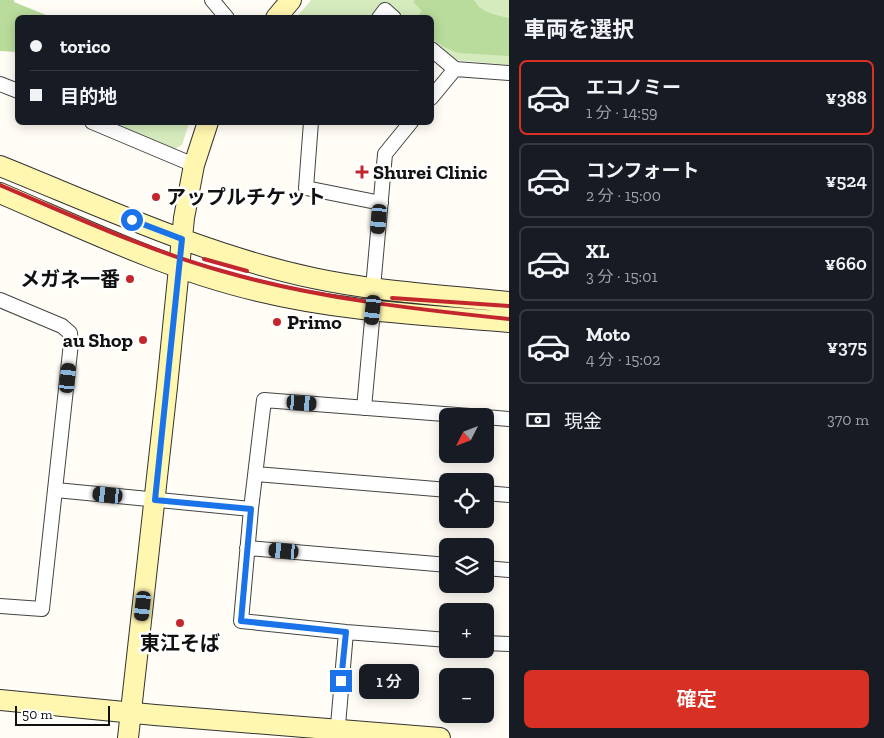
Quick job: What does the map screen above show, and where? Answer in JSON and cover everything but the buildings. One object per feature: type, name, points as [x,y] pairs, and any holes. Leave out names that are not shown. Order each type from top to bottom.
[{"type":"street","points":[[212,0],[224,15]]},
{"type":"street","points":[[278,15],[291,0]]},
{"type":"street","points":[[382,15],[386,10],[391,15]]},
{"type":"street","points":[[434,52],[455,69],[509,73]]},
{"type":"street","points":[[434,94],[455,69]]},
{"type":"street","points":[[0,84],[15,90]]},
{"type":"street","points":[[99,125],[194,165]]},
{"type":"street","points":[[128,738],[185,210],[194,165],[207,125]]},
{"type":"street","points":[[311,125],[306,188],[381,203]]},
{"type":"street","points":[[373,288],[385,154],[409,125]]},
{"type":"street","points":[[0,166],[182,239],[313,278],[373,288],[509,302]]},
{"type":"street","points":[[0,193],[179,268],[258,291],[308,301],[373,310],[509,322]]},
{"type":"street","points":[[0,300],[62,326],[70,333],[71,343],[42,609],[0,606]]},
{"type":"street","points":[[364,408],[373,310]]},
{"type":"street","points":[[439,414],[264,400],[251,509],[241,621],[439,639]]},
{"type":"street","points":[[494,418],[509,419]]},
{"type":"street","points":[[256,474],[439,489]]},
{"type":"street","points":[[56,490],[251,509]]},
{"type":"street","points":[[494,494],[509,495]]},
{"type":"street","points":[[247,548],[439,564]]},
{"type":"street","points":[[494,569],[509,570]]},
{"type":"street","points":[[337,734],[346,632]]},
{"type":"street","points":[[494,643],[509,644]]},
{"type":"street","points":[[0,700],[337,734],[440,738]]},
{"type":"green space","points":[[0,0],[14,0],[14,2],[46,15],[15,15],[15,52],[0,51]]},
{"type":"green space","points":[[311,0],[509,0],[509,65],[455,60],[434,42],[434,15],[402,15],[386,2],[375,15],[298,15]]},
{"type":"green space","points":[[415,0],[474,0],[485,11],[509,18],[509,56],[458,53],[446,48],[434,40],[434,15],[419,15],[422,11],[413,2]]},
{"type":"green space","points":[[115,125],[188,125],[182,145],[173,150]]},
{"type":"railway","points":[[0,185],[138,243],[222,271],[328,295],[437,311],[509,319]]},
{"type":"railway","points":[[204,259],[247,271]]},
{"type":"railway","points":[[392,298],[509,306]]},
{"type":"place","name":"Shurei Clinic","points":[[362,172]]},
{"type":"place","name":"アップルチケット","points":[[156,197]]},
{"type":"place","name":"メガネ一番","points":[[130,279]]},
{"type":"place","name":"Primo","points":[[277,322]]},
{"type":"place","name":"au Shop","points":[[143,340]]},
{"type":"place","name":"東江そば","points":[[180,623]]},
{"type":"route","points":[[132,220],[182,239],[155,500],[251,509],[241,621],[346,632],[341,681]]}]
